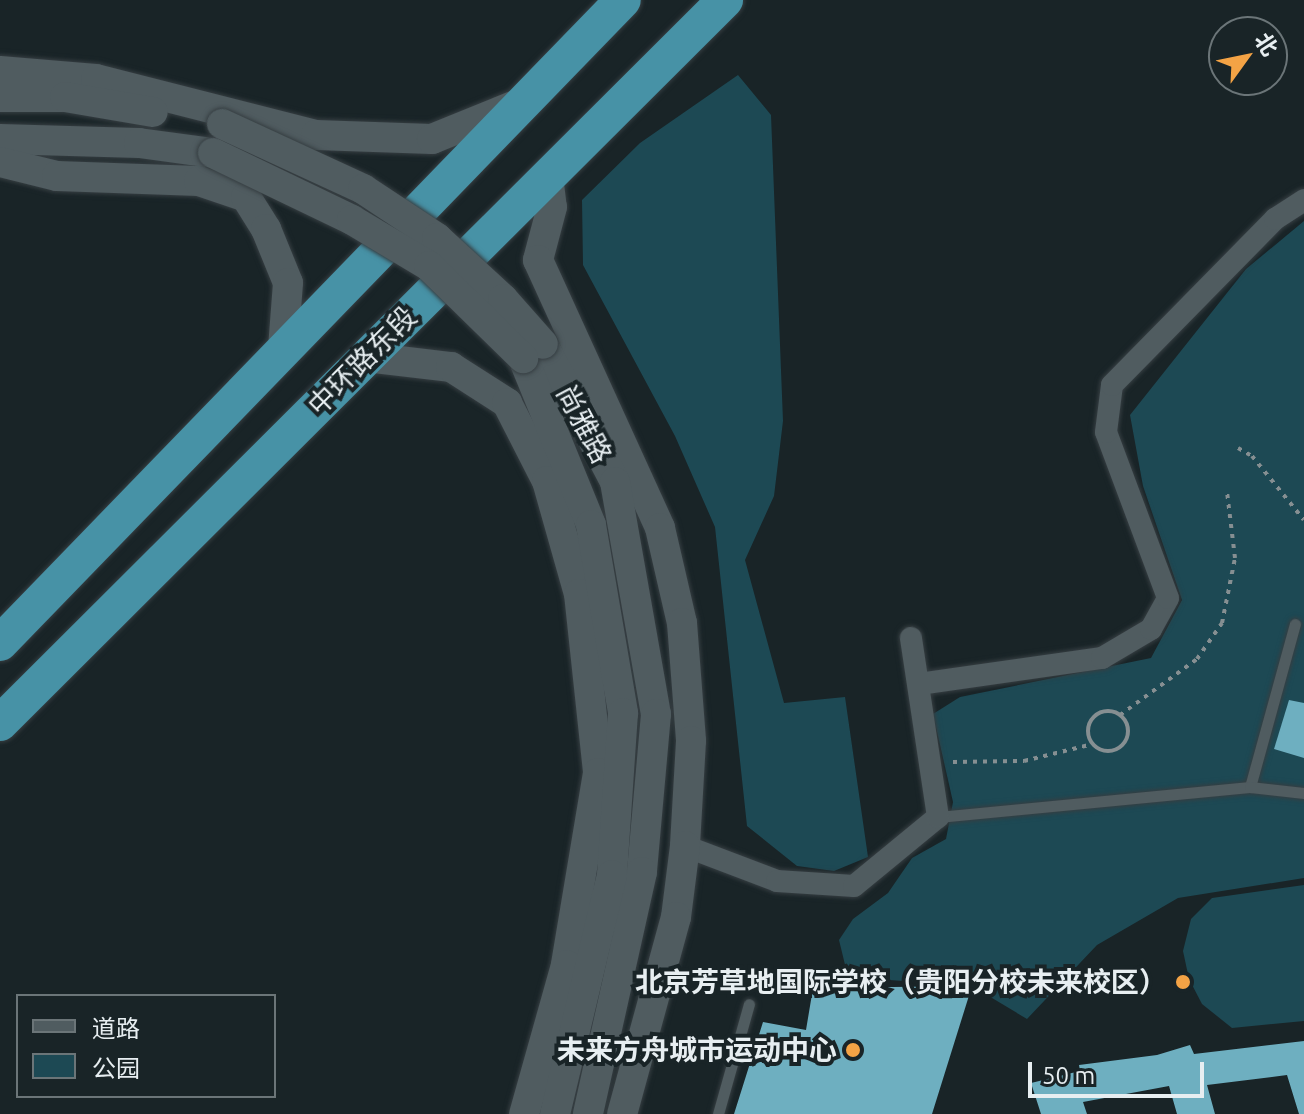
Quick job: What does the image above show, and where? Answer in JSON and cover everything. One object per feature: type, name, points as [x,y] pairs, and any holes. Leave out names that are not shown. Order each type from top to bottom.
[{"type":"highway","points":[[0,643],[518,104],[623,0]]},
{"type":"highway","name":"中环路东段","points":[[0,723],[725,0]]},
{"type":"main road","points":[[0,71],[96,79],[316,135],[432,139],[518,104]]},
{"type":"main road","name":"尚雅路","points":[[0,97],[65,97],[222,124],[363,189],[437,238],[503,299],[615,482],[656,714],[642,872],[588,1114]]},
{"type":"main road","name":"尚雅路","points":[[0,139],[139,143],[213,153],[352,220],[429,266],[533,351],[591,525],[623,713],[612,875],[555,1114]]},
{"type":"main road","points":[[0,162],[57,176],[199,181],[246,197],[266,229],[288,283],[283,348]]},
{"type":"main road","points":[[548,176],[552,207],[538,260],[660,528],[682,623],[691,741],[685,846],[676,917],[622,1114]]},
{"type":"main road","points":[[366,357],[451,367],[507,403],[547,481],[579,594],[598,773],[566,965],[524,1114]]},
{"type":"street","points":[[919,684],[1102,658],[1151,629],[1168,598],[1106,432],[1112,385],[1275,219],[1304,200]]},
{"type":"street","points":[[685,846],[777,881],[854,886],[938,817],[933,764],[911,638]]},
{"type":"lane","points":[[1250,787],[1295,624]]},
{"type":"lane","points":[[938,817],[1250,787],[1304,793]]},
{"type":"lane","points":[[718,1114],[749,1004]]},
{"type":"path","points":[[1238,448],[1252,456],[1304,520]]},
{"type":"path","points":[[1120,715],[1197,659],[1222,623],[1235,558],[1227,492]]},
{"type":"path","points":[[1108,711],[1120,715],[1128,733],[1122,745],[1104,751],[1093,744],[1088,732],[1091,720],[1108,711]]},
{"type":"path","points":[[933,764],[1024,761],[1093,744]]},
{"type":"green space","points":[[738,75],[771,115],[783,421],[774,496],[745,560],[784,703],[845,697],[868,857],[834,871],[797,866],[747,826],[715,527],[675,436],[583,265],[582,200],[640,143]]},
{"type":"green space","points":[[1304,221],[1304,878],[1178,898],[1097,945],[1027,1019],[972,986],[848,977],[839,940],[853,919],[888,893],[912,858],[946,839],[953,802],[933,714],[960,697],[1151,658],[1182,600],[1143,486],[1130,415],[1246,269]]},
{"type":"green space","points":[[1304,885],[1304,1021],[1232,1028],[1202,1004],[1189,979],[1183,951],[1191,919],[1212,898]]},
{"type":"building","points":[[1289,700],[1304,703],[1304,758],[1274,749]]},
{"type":"building","name":"未来方舟城市运动中心","points":[[972,986],[932,1114],[734,1114],[763,1022],[806,1030],[813,988]]},
{"type":"building","points":[[1304,1041],[1304,1114],[1299,1114],[1287,1075],[1207,1085],[1215,1114],[1177,1114],[1169,1086],[1083,1102],[1087,1114],[1041,1114],[1031,1083],[1080,1071],[1079,1065],[1157,1055],[1190,1045],[1194,1054]]},
{"type":"place","name":"北京芳草地国际学校（贵阳分校未来校区）","points":[[1183,982]]},
{"type":"place","name":"未来方舟城市运动中心","points":[[853,1050]]}]
